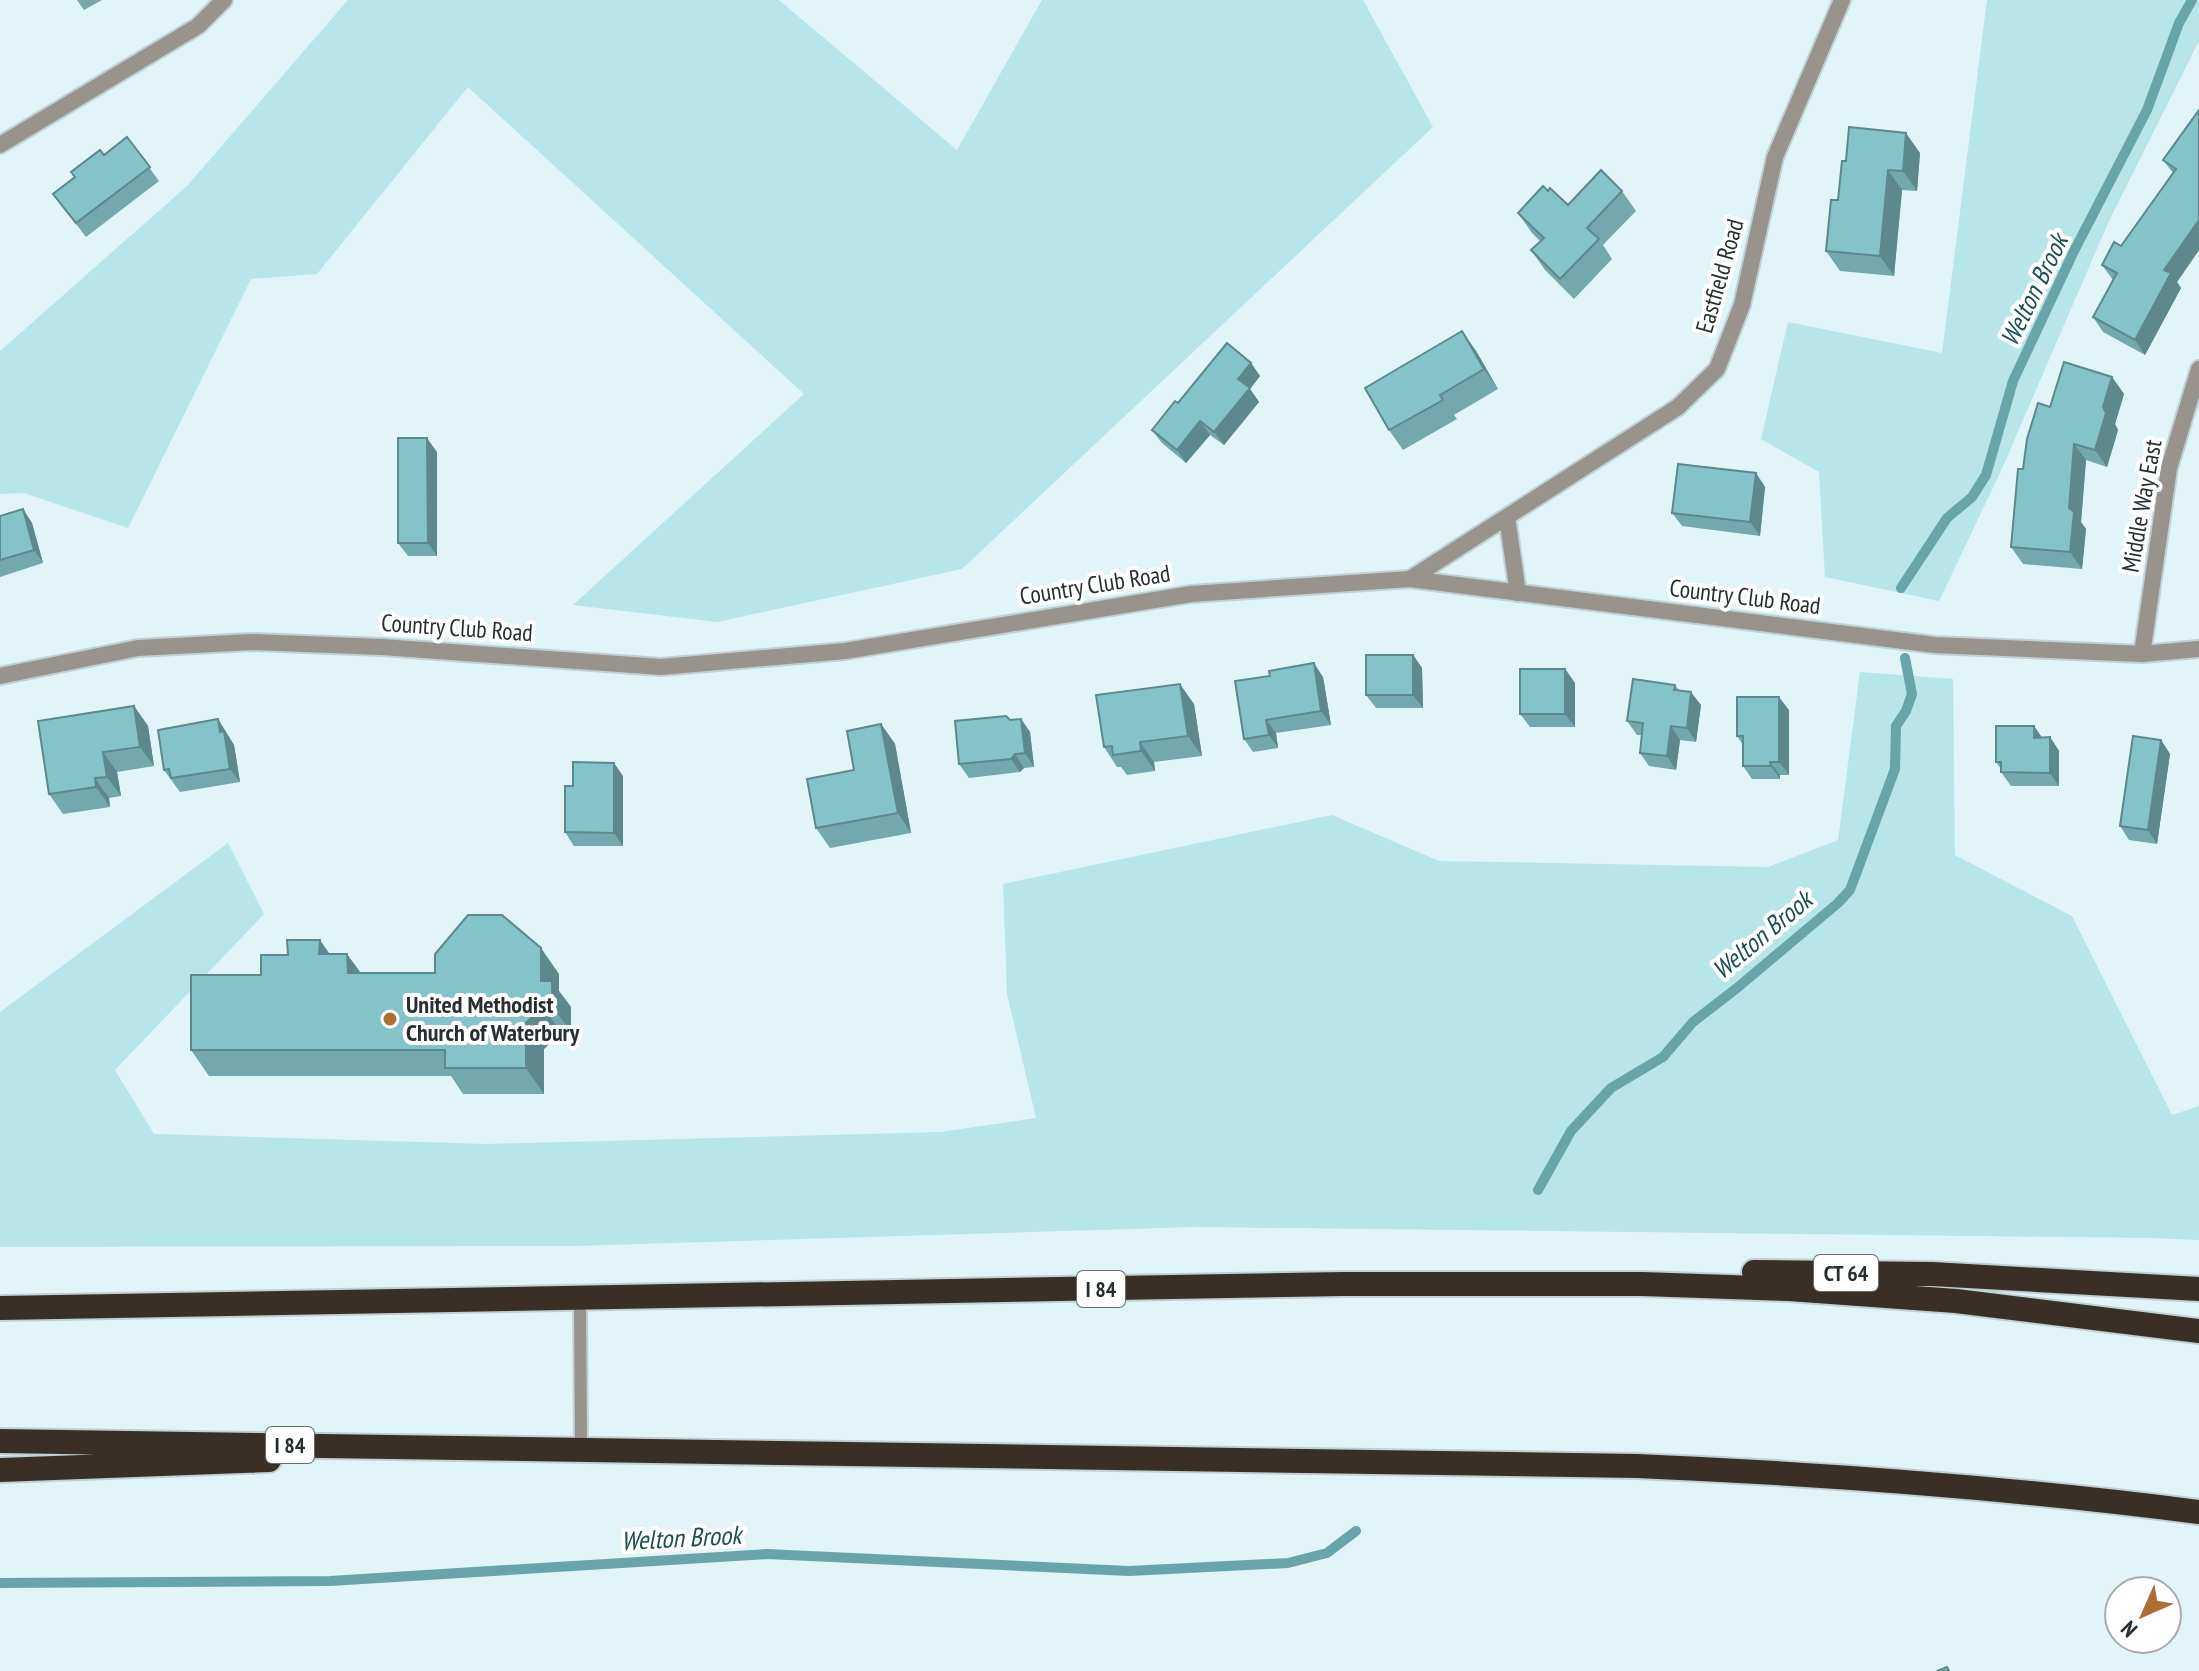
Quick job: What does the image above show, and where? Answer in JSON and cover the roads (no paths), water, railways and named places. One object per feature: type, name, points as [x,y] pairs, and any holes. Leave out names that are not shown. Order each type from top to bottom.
[{"type":"highway","name":"CT 64","points":[[1494,1283],[1639,1275],[1788,1272],[1932,1274],[2199,1289]]},
{"type":"highway","name":"I 84","points":[[0,1308],[1494,1283],[1642,1284],[1789,1289],[1956,1301],[2199,1331]]},
{"type":"highway","name":"I 84","points":[[0,1441],[1637,1466],[1787,1472],[1939,1483],[2199,1512]]},
{"type":"highway","points":[[0,1470],[581,1449]]},
{"type":"street","points":[[0,145],[198,26],[224,0]]},
{"type":"street","name":"Eastfield Road","points":[[1410,579],[1678,407],[1717,369],[1742,305],[1775,157],[1842,0]]},
{"type":"street","name":"Middle Way East","points":[[2142,654],[2169,468],[2199,369]]},
{"type":"street","points":[[1507,517],[1518,593]]},
{"type":"street","name":"Country Club Road","points":[[0,676],[138,648],[251,642],[382,647],[661,667],[845,651],[1191,594],[1410,579],[1935,645],[2142,654],[2199,649]]},
{"type":"lane","points":[[580,1299],[581,1449]]},
{"type":"waterway","name":"Welton Brook","points":[[1901,588],[1947,518],[1972,497],[1986,475],[2013,381],[2074,251],[2147,110],[2179,23],[2192,0]]},
{"type":"waterway","name":"Welton Brook","points":[[1538,1190],[1571,1131],[1611,1088],[1663,1057],[1693,1022],[1850,890],[1895,769],[1896,726],[1912,694],[1905,658]]},
{"type":"waterway","name":"Welton Brook","points":[[0,1583],[330,1581],[767,1554],[1129,1571],[1288,1563],[1327,1553],[1356,1531]]},
{"type":"place","name":"United Methodist Church of Waterbury","points":[[390,1019]]}]
